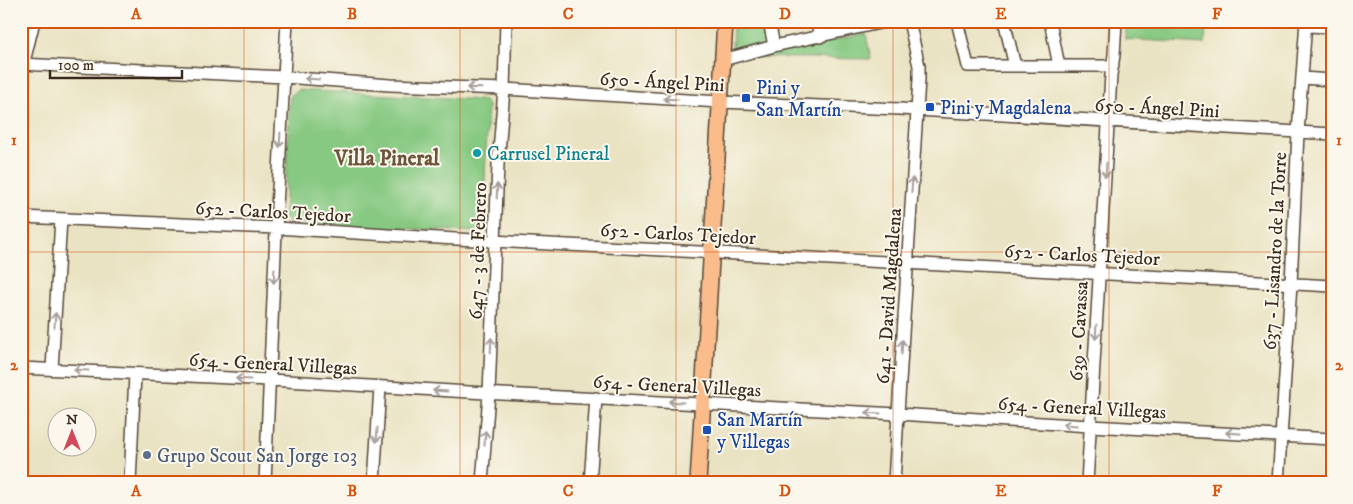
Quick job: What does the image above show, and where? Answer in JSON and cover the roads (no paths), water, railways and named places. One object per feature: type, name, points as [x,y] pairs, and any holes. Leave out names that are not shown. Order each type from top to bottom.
[{"type":"main road","points":[[698,483],[725,21]]},
{"type":"street","points":[[22,68],[34,21]]},
{"type":"street","points":[[265,483],[287,21]]},
{"type":"street","name":"647 - 3 de Febrero","points":[[482,483],[489,394],[506,21]]},
{"type":"street","points":[[769,21],[774,46]]},
{"type":"street","points":[[817,21],[820,37]]},
{"type":"street","points":[[723,60],[774,46],[820,37],[864,24],[889,21]]},
{"type":"street","name":"641 - David Magdalena","points":[[894,483],[919,66],[909,21]]},
{"type":"street","points":[[957,21],[968,66],[1112,66]]},
{"type":"street","points":[[1004,21],[1015,66]]},
{"type":"street","points":[[1050,21],[1059,66]]},
{"type":"street","name":"639 - Cavassa","points":[[1087,483],[1116,21]]},
{"type":"street","points":[[1306,24],[1332,27]]},
{"type":"street","name":"637 - Lisandro de la Torre","points":[[1278,483],[1306,24]]},
{"type":"street","name":"650 - Ángel Pini","points":[[22,68],[284,77],[390,85],[1332,134]]},
{"type":"street","points":[[1302,78],[1332,80]]},
{"type":"street","name":"652 - Carlos Tejedor","points":[[21,217],[276,228],[1332,286]]},
{"type":"street","points":[[52,369],[61,219]]},
{"type":"street","name":"654 - General Villegas","points":[[21,368],[1332,439]]},
{"type":"street","points":[[130,483],[135,374]]},
{"type":"street","points":[[374,483],[380,387]]},
{"type":"street","points":[[590,483],[596,398]]},
{"type":"place","name":"Pini y San Martín","points":[[746,98]]},
{"type":"place","name":"Pini y Magdalena","points":[[930,107]]},
{"type":"place","name":"Carrusel Pineral","points":[[477,153]]},
{"type":"place","name":"San Martín y Villegas","points":[[707,430]]},
{"type":"place","name":"Grupo Scout San Jorge 103","points":[[147,455]]},
{"type":"district","name":"Villa Pineral","points":[[387,158]]}]
